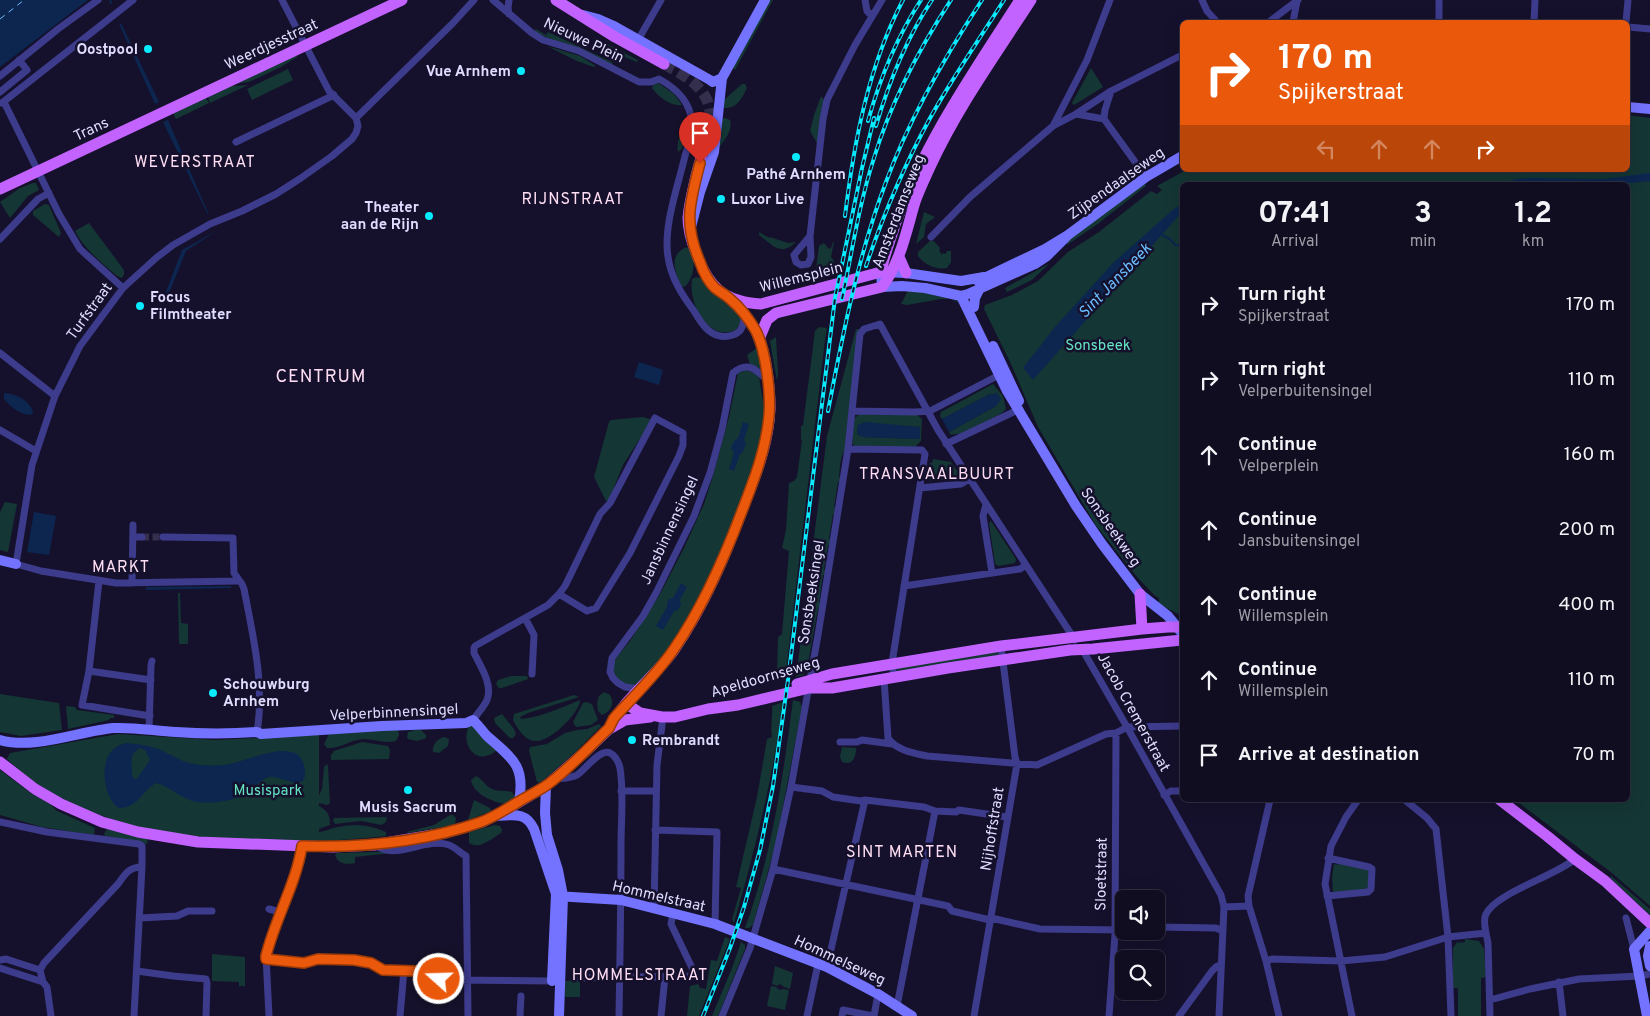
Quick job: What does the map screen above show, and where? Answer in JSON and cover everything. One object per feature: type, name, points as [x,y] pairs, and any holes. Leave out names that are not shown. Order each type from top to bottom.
[{"type":"main road","name":"Nieuwe Plein","points":[[556,0],[664,64]]},
{"type":"main road","points":[[690,234],[700,192],[714,152],[720,97],[718,80],[765,0]]},
{"type":"main road","name":"Amsterdamseweg","points":[[882,287],[881,272],[885,256],[904,200],[922,160],[950,110],[1020,0]]},
{"type":"main road","name":"Amsterdamseweg","points":[[882,287],[893,272],[916,200],[943,139],[1031,0]]},
{"type":"main road","name":"Weerdjesstraat","points":[[156,114],[403,1]]},
{"type":"main road","name":"Nieuwe Plein","points":[[580,14],[614,26],[718,80]]},
{"type":"main road","points":[[1630,107],[1650,109]]},
{"type":"main road","name":"Trans","points":[[0,188],[156,114]]},
{"type":"main road","name":"Willemsplein","points":[[710,120],[690,204],[688,217],[690,234],[702,267],[711,283],[744,313],[759,333],[770,316],[776,313],[882,287]]},
{"type":"main road","name":"Zijpendaalseweg","points":[[964,292],[984,277],[1045,249],[1068,236],[1146,177],[1180,157]]},
{"type":"main road","name":"Zijpendaalseweg","points":[[950,280],[964,292],[979,290],[1022,271],[1043,259],[1068,236]]},
{"type":"main road","points":[[899,257],[906,272]]},
{"type":"main road","name":"Zijpendaalseweg","points":[[881,272],[906,272],[961,281],[984,277]]},
{"type":"main road","name":"Willemsplein","points":[[729,298],[752,303],[769,302],[881,272]]},
{"type":"main road","points":[[882,287],[902,286],[964,292]]},
{"type":"main road","points":[[974,307],[975,298],[979,290]]},
{"type":"main road","name":"Sonsbeekweg","points":[[964,292],[974,307],[1002,373]]},
{"type":"main road","name":"Sonsbeekweg","points":[[964,292],[1028,428],[1092,529],[1140,594],[1180,628]]},
{"type":"main road","points":[[0,762],[35,789],[61,804],[102,822],[138,832],[191,841],[333,847],[374,845],[445,832],[495,816],[550,782],[609,728],[614,718],[662,667],[682,637],[710,588],[733,536],[763,452],[769,413],[768,380],[759,333]]},
{"type":"main road","points":[[1,561],[16,564]]},
{"type":"main road","points":[[1140,594],[1142,629]]},
{"type":"main road","name":"Apeldoornseweg","points":[[609,728],[625,720],[675,717],[708,709],[738,705],[809,684],[832,674],[892,663],[1073,637],[1142,629],[1180,629]]},
{"type":"main road","name":"Apeldoornseweg","points":[[809,684],[832,688],[1082,649],[1093,650],[1180,640]]},
{"type":"main road","points":[[627,704],[640,713],[659,717]]},
{"type":"main road","points":[[473,720],[485,734],[505,751],[514,763],[521,790],[519,801]]},
{"type":"main road","name":"Velperbinnensingel","points":[[0,740],[35,741],[114,728],[219,734],[257,732],[261,734],[382,726],[466,723],[473,720]]},
{"type":"main road","points":[[550,782],[545,813],[547,835],[558,870],[559,1016]]},
{"type":"main road","points":[[1503,802],[1605,881],[1650,922]]},
{"type":"main road","points":[[495,816],[522,816],[530,822],[559,896],[552,981]]},
{"type":"main road","name":"Hommelstraat","points":[[559,896],[621,900],[715,924],[752,939]]},
{"type":"main road","points":[[1647,1016],[1645,975],[1634,949],[1650,931]]},
{"type":"main road","name":"Hommelseweg","points":[[752,939],[823,965],[878,994],[912,1016]]},
{"type":"main road","points":[[1650,946],[1648,956],[1650,966]]},
{"type":"street","points":[[0,76],[98,0]]},
{"type":"street","points":[[123,288],[80,248],[48,193],[2,103],[133,0]]},
{"type":"street","points":[[282,0],[329,91],[356,118],[474,0]]},
{"type":"street","name":"Nieuwe Plein","points":[[493,0],[537,36],[548,42],[579,51],[633,80],[646,83],[659,79],[677,92],[689,109],[692,128],[667,239],[671,270],[679,290],[703,325],[713,333],[726,336],[738,333],[742,327],[744,313]]},
{"type":"street","points":[[509,0],[509,14]]},
{"type":"street","points":[[638,40],[661,0]]},
{"type":"street","points":[[865,0],[867,11],[872,16]]},
{"type":"street","points":[[810,236],[823,119],[827,100],[882,0]]},
{"type":"street","points":[[1100,0],[1106,8]]},
{"type":"street","points":[[1053,126],[1087,60],[1110,0]]},
{"type":"street","points":[[1202,0],[1206,11],[1213,20]]},
{"type":"street","points":[[1272,20],[1297,0]]},
{"type":"street","points":[[1293,20],[1297,0]]},
{"type":"street","points":[[1439,0],[1439,20]]},
{"type":"street","points":[[1534,20],[1535,0]]},
{"type":"street","points":[[1626,20],[1628,0]]},
{"type":"street","points":[[1630,27],[1650,29]]},
{"type":"street","points":[[931,237],[970,197],[1053,126],[1112,91],[1180,56]]},
{"type":"street","points":[[0,92],[27,70],[19,60]]},
{"type":"street","points":[[1112,91],[1105,110],[1104,119],[1146,177]]},
{"type":"street","points":[[236,142],[334,95]]},
{"type":"street","points":[[1076,114],[1104,119]]},
{"type":"street","name":"Turfstraat","points":[[16,564],[32,466],[55,396],[80,346],[123,288],[156,258],[185,238],[276,194],[332,156],[352,139],[356,133],[358,126],[356,118]]},
{"type":"street","points":[[0,239],[38,199],[48,193]]},
{"type":"street","name":"Jacob Cremerstraat","points":[[880,324],[926,411],[946,444],[1082,649],[1221,895],[1224,907]]},
{"type":"street","name":"Sonsbeeksingel","points":[[722,1016],[750,948],[773,869],[791,786],[836,528],[848,449],[860,334],[864,329],[880,324]]},
{"type":"street","points":[[0,353],[55,396]]},
{"type":"street","name":"Jansbinnensingel","points":[[640,689],[625,687],[618,683],[610,672],[612,658],[643,616],[692,520],[710,473],[734,374],[738,369],[751,367],[759,371],[768,380]]},
{"type":"street","points":[[852,412],[926,411],[934,409],[1002,373]]},
{"type":"street","points":[[946,444],[1020,409]]},
{"type":"street","points":[[473,720],[487,702],[488,684],[474,654],[475,646],[548,605],[559,594],[565,586],[600,514],[610,503],[655,418],[683,433],[683,445],[679,456],[630,553],[596,608],[588,611],[559,594]]},
{"type":"street","points":[[0,430],[36,451]]},
{"type":"street","points":[[848,449],[922,450],[925,457],[889,678],[886,726],[888,738],[892,744]]},
{"type":"street","points":[[920,488],[961,484],[969,479]]},
{"type":"street","points":[[986,504],[983,516],[992,573]]},
{"type":"street","points":[[132,583],[137,537],[133,525]]},
{"type":"street","points":[[163,537],[233,538],[234,573],[244,589],[258,666],[259,721],[257,732]]},
{"type":"street","points":[[16,564],[41,571],[98,581],[132,583],[238,581]]},
{"type":"street","points":[[904,586],[1020,569],[1026,565]]},
{"type":"street","points":[[98,581],[89,671],[82,705],[150,716]]},
{"type":"street","points":[[525,618],[534,635],[532,674]]},
{"type":"street","name":"Nijhoffstraat","points":[[974,1016],[1017,764],[1001,646]]},
{"type":"street","points":[[149,730],[152,661]]},
{"type":"street","points":[[89,671],[151,680]]},
{"type":"street","points":[[654,908],[659,717]]},
{"type":"street","points":[[840,742],[857,742],[862,740],[892,744],[927,756],[1037,765],[1106,734],[1116,733],[1127,727],[1180,726]]},
{"type":"street","name":"Sloetstraat","points":[[1115,890],[1116,733]]},
{"type":"street","points":[[550,782],[577,775],[600,754],[609,752],[620,767],[621,900],[618,1016]]},
{"type":"street","points":[[791,786],[822,791],[832,797],[924,807],[935,811],[956,812],[959,810],[1007,817]]},
{"type":"street","points":[[621,791],[656,791]]},
{"type":"street","points":[[1164,795],[1180,791]]},
{"type":"street","points":[[807,1016],[845,885],[865,800]]},
{"type":"street","points":[[1270,802],[1248,896],[1279,1016]]},
{"type":"street","points":[[1352,1016],[1325,884],[1328,858],[1336,834],[1357,802]]},
{"type":"street","points":[[1407,802],[1427,818],[1436,829],[1438,836],[1448,937],[1451,1016]]},
{"type":"street","points":[[898,1006],[935,811]]},
{"type":"street","points":[[0,822],[47,832],[139,844],[142,846],[134,1016]]},
{"type":"street","points":[[99,839],[102,822]]},
{"type":"street","points":[[655,830],[717,832],[715,924]]},
{"type":"street","points":[[374,845],[388,851],[430,844],[444,844],[454,847],[466,856],[468,1016]]},
{"type":"street","points":[[269,1016],[267,951],[300,859],[302,846]]},
{"type":"street","points":[[1327,896],[1368,892],[1371,889],[1372,870],[1369,867],[1328,858]]},
{"type":"street","points":[[1490,1016],[1488,943],[1484,920],[1489,909],[1518,890],[1575,859]]},
{"type":"street","points":[[50,1016],[47,987],[43,982],[40,970],[44,963],[128,871],[134,867],[142,867]]},
{"type":"street","points":[[773,869],[948,906],[952,911],[1030,926],[1037,924],[1115,928]]},
{"type":"street","points":[[1219,1016],[1224,907],[1250,906]]},
{"type":"street","points":[[269,908],[280,912]]},
{"type":"street","points":[[140,918],[177,916],[188,910],[212,911]]},
{"type":"street","points":[[579,978],[691,976],[694,972],[671,924],[673,913]]},
{"type":"street","points":[[1626,918],[1634,949]]},
{"type":"street","points":[[1165,927],[1216,928],[1223,931]]},
{"type":"street","name":"Sloetstraat","points":[[1109,1016],[1115,928]]},
{"type":"street","points":[[1165,931],[1215,933],[1223,931]]},
{"type":"street","points":[[1266,961],[1272,959],[1340,962],[1385,957],[1448,937],[1486,933]]},
{"type":"street","points":[[0,960],[6,958],[40,970]]},
{"type":"street","points":[[266,959],[304,963],[318,959],[354,960],[371,963],[383,970],[416,971],[439,979],[521,984],[552,981]]},
{"type":"street","points":[[1179,1016],[1212,971],[1220,965]]},
{"type":"street","points":[[0,968],[43,982]]},
{"type":"street","points":[[400,1016],[404,970]]},
{"type":"street","points":[[137,971],[206,979],[208,983],[206,1016]]},
{"type":"street","points":[[1490,1000],[1559,982],[1645,975]]},
{"type":"street","points":[[661,1016],[665,977]]},
{"type":"street","points":[[1559,982],[1563,1016]]},
{"type":"street","points":[[842,1016],[843,1010],[874,1016],[878,994]]},
{"type":"street","points":[[520,1016],[521,996]]},
{"type":"green space","points":[[768,0],[773,0],[735,70],[733,68]]},
{"type":"green space","points":[[536,29],[546,35],[548,32],[612,62],[613,65],[546,37],[534,31]]},
{"type":"green space","points":[[595,38],[638,60],[637,62],[614,53],[593,41]]},
{"type":"green space","points":[[547,46],[580,56],[596,66],[577,61]]},
{"type":"green space","points":[[295,53],[297,57],[281,67],[249,82],[233,84]]},
{"type":"green space","points":[[1091,68],[1103,87],[1074,105],[1072,103]]},
{"type":"green space","points":[[288,69],[293,80],[252,100],[247,89]]},
{"type":"green space","points":[[658,83],[674,94],[682,105],[670,103],[658,95],[652,88],[654,84]]},
{"type":"green space","points":[[742,84],[745,84],[747,88],[741,99],[736,105],[724,108],[724,100]]},
{"type":"green space","points":[[248,85],[210,103],[208,97],[231,86]]},
{"type":"green space","points":[[821,96],[824,100],[818,145],[810,131]]},
{"type":"green space","points":[[206,98],[209,103],[176,119],[173,113]]},
{"type":"green space","name":"Sonsbeek","points":[[1630,115],[1650,118],[1650,906],[1612,873],[1518,802],[1630,802],[1630,182],[1180,182],[1180,615],[1159,604],[1159,598],[1137,577],[1095,524],[1038,427],[1011,364],[984,309],[985,305],[1012,295],[1038,281],[1068,252],[1099,232],[1151,191],[1157,194],[1162,190],[1157,186],[1182,172],[1630,172]]},
{"type":"green space","points":[[721,119],[730,120],[731,124],[726,138],[718,148]]},
{"type":"green space","points":[[686,121],[688,121],[688,129],[686,138],[681,150],[678,152],[679,136]]},
{"type":"green space","points":[[1144,182],[1146,186],[1099,223],[1067,245],[1067,240]]},
{"type":"green space","points":[[36,183],[39,190],[28,196],[10,218],[0,202],[20,188]]},
{"type":"green space","points":[[45,204],[49,205],[61,233],[59,237],[33,215],[33,211]]},
{"type":"green space","points":[[924,212],[935,217],[926,224],[924,237],[916,244]]},
{"type":"green space","points":[[89,223],[124,270],[122,278],[99,261],[79,238],[75,231]]},
{"type":"green space","points":[[759,232],[769,238],[788,243],[796,242],[785,249],[777,248],[759,235]]},
{"type":"green space","points":[[930,241],[934,241],[940,248],[939,250],[942,255],[943,253],[946,254],[947,251],[951,251],[951,262],[947,268],[931,266],[918,256],[918,252]]},
{"type":"green space","points":[[833,242],[831,257],[834,261],[833,273],[815,277],[819,246],[824,243],[829,249]]},
{"type":"green space","points":[[687,247],[692,256],[693,268],[691,279],[684,287],[681,286],[675,269],[675,259],[681,250]]},
{"type":"green space","points":[[1050,263],[1032,280],[1007,292],[1005,288]]},
{"type":"green space","points":[[700,278],[741,316],[741,323],[736,330],[717,331],[702,318],[693,299],[692,279]]},
{"type":"green space","points":[[909,289],[950,299],[907,305],[901,304]]},
{"type":"green space","points":[[819,327],[827,328],[785,680],[779,678],[777,673],[778,637],[782,634],[789,551],[782,548],[786,530],[789,483],[797,477],[802,440],[801,426],[803,425],[815,331]]},
{"type":"green space","points":[[856,329],[859,329],[846,449],[841,462],[839,477],[841,477],[840,482],[838,482],[834,507],[836,508],[835,514],[833,514],[829,539],[831,539],[830,545],[828,545],[824,569],[826,570],[826,575],[823,575],[819,602],[821,603],[820,608],[818,608],[807,669],[803,675],[796,677],[827,436]]},
{"type":"green space","points":[[776,337],[778,374],[777,381],[770,341]]},
{"type":"green space","points":[[757,348],[762,369],[750,365],[747,355]]},
{"type":"green space","points":[[746,370],[759,377],[765,414],[758,450],[744,495],[706,587],[668,652],[637,686],[621,683],[613,674],[613,662],[630,641],[660,594],[684,548],[704,504],[712,479],[729,417],[738,373]]},
{"type":"green space","points":[[993,384],[1003,396],[1006,409],[968,431],[950,434],[949,432],[996,406],[990,394],[942,419],[940,416],[941,412]]},
{"type":"green space","points":[[859,414],[916,414],[922,419],[921,441],[914,448],[854,446],[852,443],[854,419]],"holes":[[[858,425],[920,427],[920,439],[864,437],[857,434]]]},
{"type":"green space","points":[[643,417],[650,419],[650,423],[623,465],[609,500],[606,501],[594,477],[609,422],[611,420]]},
{"type":"green space","points":[[933,459],[951,462],[958,472],[957,478],[931,481],[928,478],[930,463],[932,463]]},
{"type":"green space","points":[[5,502],[17,504],[8,552],[0,550],[0,512]]},
{"type":"green space","points":[[991,521],[1016,559],[1015,563],[998,566],[995,564],[989,523]]},
{"type":"green space","points":[[178,593],[180,593],[181,623],[188,624],[188,644],[179,644]]},
{"type":"green space","points":[[998,652],[999,656],[897,672],[896,666]]},
{"type":"green space","points":[[511,676],[527,676],[528,679],[502,688],[499,688],[496,684],[498,680]]},
{"type":"green space","points":[[604,692],[610,695],[612,704],[610,709],[602,715],[598,711],[597,703],[599,696]]},
{"type":"green space","points":[[0,694],[59,703],[62,730],[21,736],[0,732]]},
{"type":"green space","points":[[574,695],[579,697],[520,717],[521,719],[536,716],[580,700],[579,706],[563,726],[541,740],[528,739],[522,734],[513,720],[514,714]]},
{"type":"green space","points":[[793,700],[800,702],[802,707],[776,843],[753,925],[745,928],[769,844],[781,786]]},
{"type":"green space","points":[[783,702],[763,814],[734,923],[732,919],[741,888],[736,887],[757,797],[767,739],[772,737],[772,706]]},
{"type":"green space","points":[[583,703],[592,704],[598,720],[591,725],[576,727],[573,722]]},
{"type":"green space","points":[[66,706],[75,707],[77,710],[114,715],[114,718],[68,729]]},
{"type":"green space","points":[[502,714],[514,729],[516,734],[513,738],[510,738],[495,723],[494,718]]},
{"type":"green space","points":[[471,724],[497,750],[489,755],[481,756],[470,750],[466,737],[467,730]]},
{"type":"green space","points":[[599,724],[601,726],[571,756],[541,782],[537,782],[529,751],[530,747],[547,744],[565,733],[587,729]]},
{"type":"green space","points":[[398,729],[399,735],[396,741],[363,739],[332,748],[327,748],[324,744],[329,734]]},
{"type":"green space","points":[[421,730],[426,735],[426,738],[417,741],[408,739],[408,732]]},
{"type":"green space","name":"Musispark","points":[[118,734],[215,740],[319,735],[319,795],[322,789],[324,767],[327,764],[330,803],[327,805],[319,803],[319,806],[328,814],[330,825],[319,829],[319,832],[336,827],[357,825],[369,826],[386,832],[386,836],[345,840],[259,842],[172,834],[130,824],[90,811],[52,793],[29,778],[7,759],[10,753]]},
{"type":"green space","points":[[444,737],[449,739],[448,746],[439,753],[433,752],[433,747],[439,739]]},
{"type":"green space","points":[[362,742],[388,746],[390,750],[389,759],[331,760],[331,755],[334,751]]},
{"type":"green space","points":[[842,747],[856,748],[851,762],[842,762],[840,757]]},
{"type":"green space","points":[[0,770],[32,794],[50,804],[57,811],[95,828],[94,835],[42,827],[0,815]]},
{"type":"green space","points":[[476,776],[492,789],[512,792],[514,798],[505,804],[484,796],[475,789],[471,780]]},
{"type":"green space","points":[[474,800],[490,808],[491,811],[468,820]]},
{"type":"green space","points":[[450,815],[456,818],[455,825],[407,832],[434,825]]},
{"type":"green space","points":[[387,817],[386,822],[381,825],[361,821],[335,824],[333,821],[334,818]]},
{"type":"green space","points":[[495,825],[500,826],[501,833],[481,844],[473,845],[469,843],[469,832]]},
{"type":"green space","points":[[107,829],[148,838],[147,844],[105,836],[104,834]]},
{"type":"green space","points":[[402,852],[355,857],[355,863],[349,864],[341,862],[335,855],[337,853]]},
{"type":"green space","points":[[1338,862],[1367,869],[1370,873],[1368,887],[1365,890],[1333,893],[1332,877],[1334,864],[1337,865]]},
{"type":"green space","points":[[1611,876],[1650,909],[1650,915],[1610,878]]},
{"type":"green space","points":[[725,937],[730,939],[699,1016],[687,1016],[690,986],[698,984],[700,988],[706,989],[711,960],[717,961]]},
{"type":"green space","points":[[1465,939],[1479,941],[1484,949],[1486,977],[1481,978],[1481,1016],[1458,1016],[1458,988],[1453,988],[1453,948],[1458,941],[1458,943],[1465,942]]},
{"type":"green space","points":[[741,942],[745,945],[745,949],[718,1016],[712,1016],[732,968]]},
{"type":"green space","points":[[212,954],[245,957],[245,986],[239,986],[239,982],[212,981]]},
{"type":"green space","points":[[775,966],[793,973],[790,989],[780,984],[777,986],[772,984]]},
{"type":"green space","points":[[580,980],[580,997],[565,997],[564,1016],[565,981]]},
{"type":"green space","points":[[771,986],[780,990],[789,990],[785,1010],[767,1006]]},
{"type":"water","points":[[0,0],[88,0],[0,67]]},
{"type":"water","points":[[121,23],[159,102],[155,104],[119,24]]},
{"type":"water","points":[[168,120],[209,215],[163,122]]},
{"type":"water","points":[[1650,173],[1650,181],[1630,183],[1506,182],[1530,178],[1604,179]]},
{"type":"water","name":"Sint Jansbeek","points":[[1180,206],[1180,214],[1119,283],[1111,286],[1110,293],[1033,380],[1023,368],[1055,327],[1114,262],[1174,209]]},
{"type":"water","points":[[216,231],[186,251],[167,298],[164,297],[182,250]]},
{"type":"water","points":[[639,362],[663,370],[659,385],[634,377]]},
{"type":"water","points":[[4,393],[23,399],[30,406],[33,414],[21,413],[13,408],[4,399]]},
{"type":"water","points":[[997,393],[1001,399],[996,406],[949,432],[942,419],[986,396]]},
{"type":"water","points":[[743,422],[749,424],[744,440],[746,443],[734,471],[729,469],[734,453],[731,448],[734,441],[738,438]]},
{"type":"water","points":[[865,422],[920,427],[920,439],[863,437],[857,434],[858,425]]},
{"type":"water","points":[[34,512],[56,516],[49,555],[27,552]]},
{"type":"water","points":[[681,583],[687,587],[680,600],[681,605],[678,610],[674,611],[663,630],[656,626],[667,607],[669,599],[673,598]]},
{"type":"water","points":[[231,586],[231,588],[146,590],[146,587]]},
{"type":"water","points":[[126,743],[163,751],[193,764],[214,766],[234,763],[272,752],[284,751],[294,753],[302,759],[305,771],[304,778],[302,781],[292,782],[269,777],[238,797],[211,803],[192,801],[156,783],[131,805],[119,808],[110,798],[104,774],[107,759],[112,751],[117,746]],"holes":[[[140,748],[145,750],[150,760],[136,780],[132,776],[132,756]]]},
{"type":"waterway","points":[[1160,234],[1180,247]]},
{"type":"ferry route","points":[[0,19],[24,0]]},
{"type":"tunnel","points":[[664,64],[681,74],[703,93],[710,110],[710,121]]},
{"type":"tunnel","points":[[142,537],[163,537]]},
{"type":"railway","points":[[845,216],[853,160],[864,105],[880,52],[903,0]]},
{"type":"railway","points":[[868,121],[890,58],[904,28],[921,0]]},
{"type":"railway","points":[[876,126],[899,61],[914,30],[932,0]]},
{"type":"railway","points":[[842,299],[864,193],[881,137],[907,76],[951,0]]},
{"type":"railway","points":[[828,411],[859,266],[886,182],[895,158],[929,88],[982,0]]},
{"type":"railway","points":[[866,266],[894,192],[920,137],[947,89],[1004,0]]},
{"type":"railway","points":[[703,1016],[744,907],[760,850],[773,786],[788,680],[835,298],[874,118]]},
{"type":"place","name":"Oostpool","points":[[148,49]]},
{"type":"place","name":"Vue Arnhem","points":[[521,71]]},
{"type":"place","name":"Pathé Arnhem","points":[[796,157]]},
{"type":"place","name":"Luxor Live","points":[[721,199]]},
{"type":"place","name":"Theater aan de Rijn","points":[[429,216]]},
{"type":"place","name":"Focus Filmtheater","points":[[140,306]]},
{"type":"place","name":"Schouwburg Arnhem","points":[[213,693]]},
{"type":"place","name":"Rembrandt","points":[[632,740]]},
{"type":"place","name":"Musis Sacrum","points":[[408,790]]},
{"type":"district","name":"WEVERSTRAAT","points":[[195,161]]},
{"type":"district","name":"RIJNSTRAAT","points":[[573,198]]},
{"type":"district","name":"CENTRUM","points":[[321,376]]},
{"type":"district","name":"TRANSVAALBUURT","points":[[937,473]]},
{"type":"district","name":"MARKT","points":[[121,566]]},
{"type":"district","name":"SINT MARTEN","points":[[902,851]]},
{"type":"district","name":"HOMMELSTRAAT","points":[[640,974]]},
{"type":"route","points":[[439,979],[416,971],[383,970],[371,963],[354,960],[318,959],[304,963],[266,959],[266,956],[300,859],[302,846],[374,845],[445,832],[482,822],[546,786],[609,728],[614,718],[662,667],[682,637],[710,588],[752,486],[763,452],[770,408],[768,380],[762,349],[756,332],[744,313],[711,283],[694,249],[688,217],[700,163]]}]
